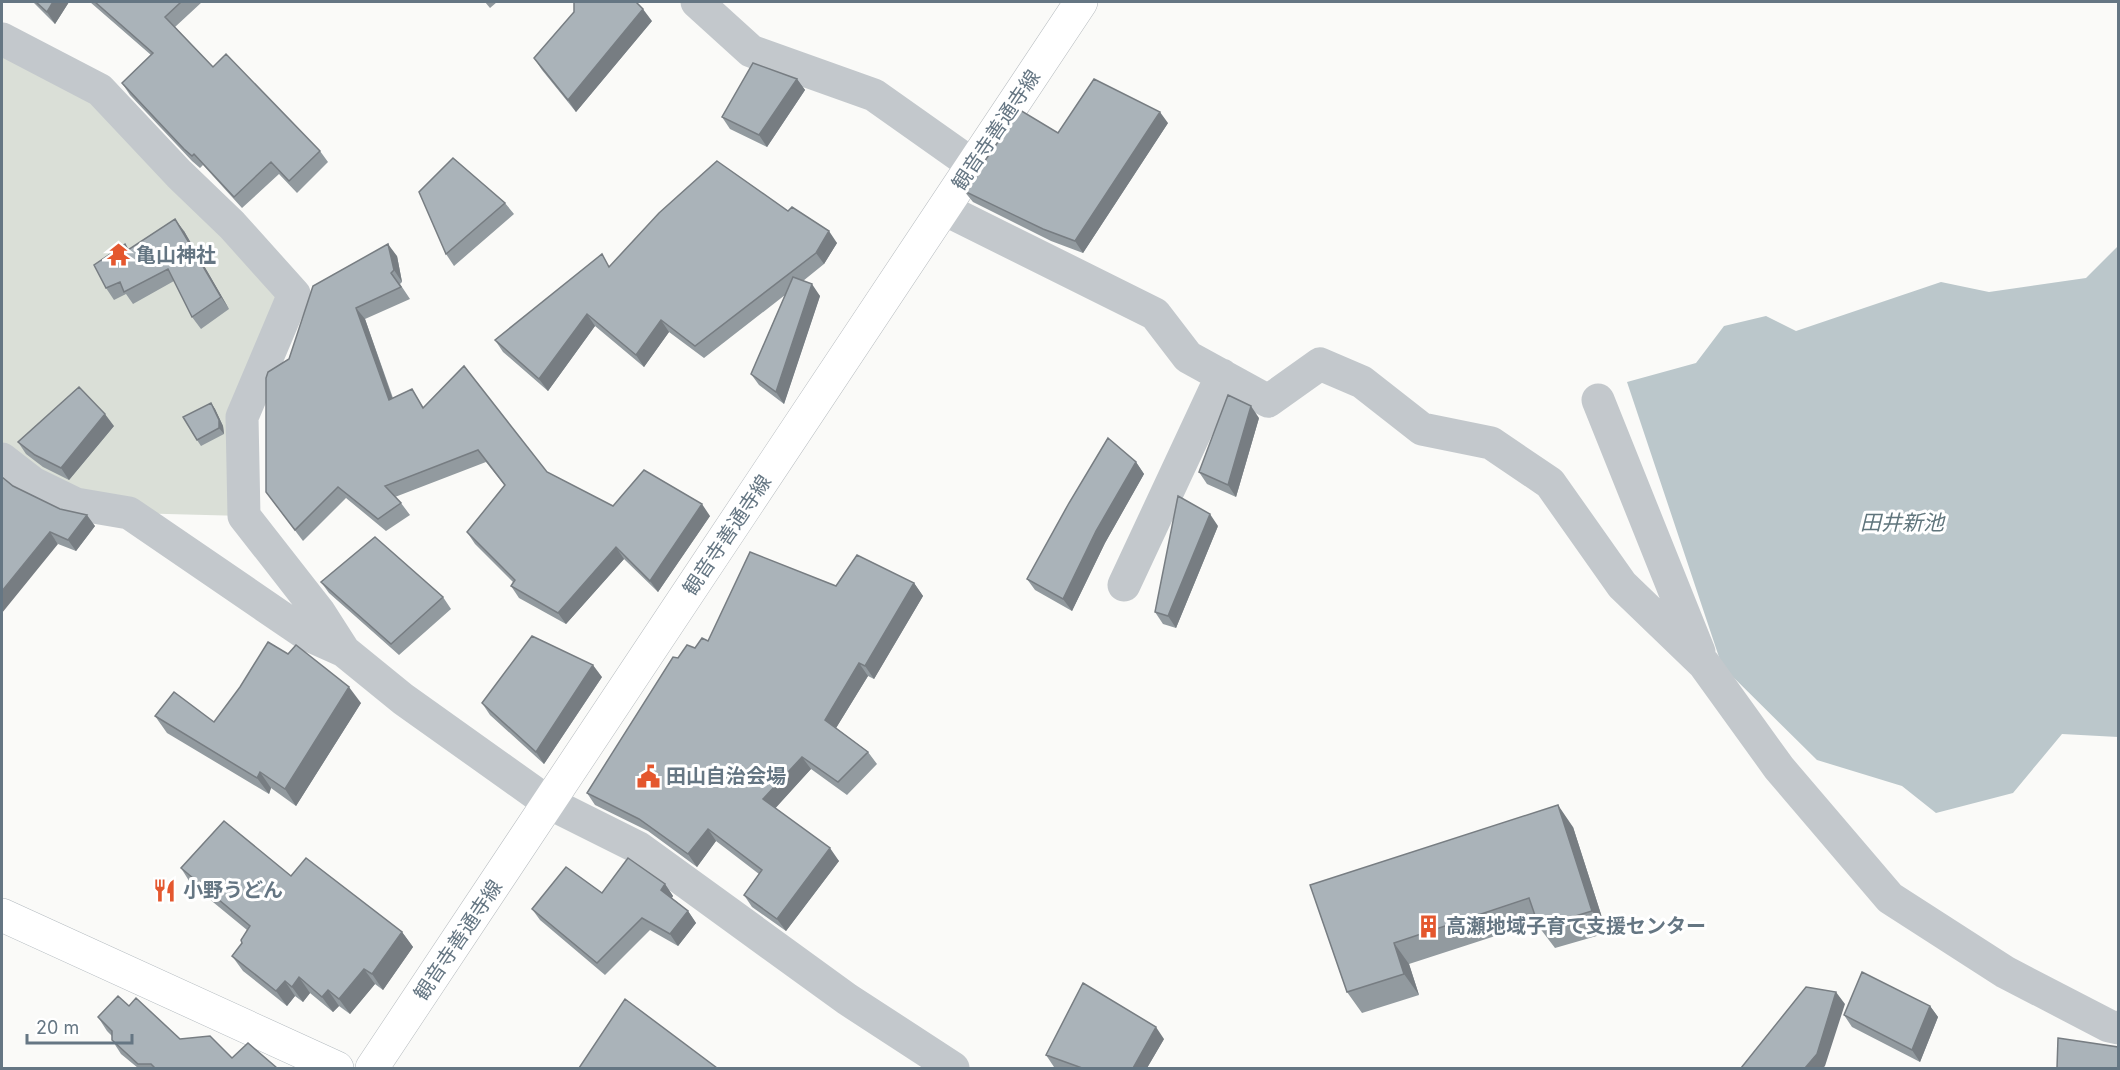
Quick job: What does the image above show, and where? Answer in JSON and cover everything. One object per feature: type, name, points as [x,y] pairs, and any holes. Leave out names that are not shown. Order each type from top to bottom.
[{"type":"main road","name":"観音寺善通寺線","points":[[372,1068],[1081,2]]},
{"type":"main road","points":[[2,915],[337,1068]]},
{"type":"street","points":[[697,2],[751,51],[874,95],[973,165]]},
{"type":"street","points":[[2,39],[100,90],[179,174],[232,225],[294,294],[243,417],[244,516],[319,612],[344,651]]},
{"type":"street","points":[[944,209],[1155,314],[1188,357],[1268,401],[1320,364],[1362,382],[1422,429],[1491,442],[1550,483],[1622,585],[1704,664],[1779,768],[1890,898],[2004,972],[2109,1026],[2118,1028]]},
{"type":"street","points":[[1124,585],[1222,375]]},
{"type":"street","points":[[1598,400],[1704,664]]},
{"type":"street","points":[[2,459],[33,483],[76,504],[129,513],[306,634],[344,651],[403,699],[549,803],[633,845],[847,999],[953,1068]]},
{"type":"shaded area","points":[[2,39],[100,90],[294,294],[243,417],[244,516],[129,513],[2,459]]},
{"type":"water","name":"田井新池","points":[[2118,246],[2118,737],[2062,734],[2013,793],[1936,813],[1902,786],[1817,760],[1722,666],[1627,382],[1696,363],[1724,326],[1766,316],[1796,331],[1941,282],[1989,292],[2086,278]]},
{"type":"building","points":[[36,2],[53,2],[47,12]]},
{"type":"building","points":[[95,2],[181,2],[165,17],[213,67],[226,54],[320,151],[289,181],[271,162],[234,197],[194,154],[192,156],[184,149],[122,83],[153,53]]},
{"type":"building","points":[[574,2],[636,2],[643,9],[568,100],[534,58],[574,12]]},
{"type":"building","points":[[753,63],[797,79],[759,135],[722,117]]},
{"type":"building","points":[[1094,79],[1160,112],[1075,241],[1043,229],[964,191],[1020,110],[1058,133]]},
{"type":"building","points":[[453,158],[505,203],[446,254],[419,192]]},
{"type":"building","points":[[717,161],[788,211],[792,207],[829,231],[816,253],[695,346],[661,320],[636,355],[587,314],[539,379],[495,340],[602,254],[609,267],[659,213]]},
{"type":"building","points":[[175,219],[221,297],[192,317],[168,269],[124,292],[120,282],[106,288],[94,265],[125,244],[128,250]]},
{"type":"building","points":[[388,244],[394,270],[391,273],[401,287],[356,308],[389,400],[412,389],[423,408],[464,366],[547,472],[613,506],[644,470],[702,504],[650,581],[616,547],[558,613],[511,586],[515,580],[467,532],[505,485],[478,450],[385,486],[401,503],[378,519],[338,487],[295,530],[266,492],[266,378],[268,372],[289,359],[313,286]]},
{"type":"building","points":[[793,277],[812,284],[776,392],[751,374]]},
{"type":"building","points":[[79,387],[105,414],[61,468],[35,455],[18,442]]},
{"type":"building","points":[[1228,395],[1251,406],[1228,485],[1199,472]]},
{"type":"building","points":[[211,403],[219,420],[219,428],[197,440],[183,417]]},
{"type":"building","points":[[1108,438],[1136,462],[1096,531],[1063,599],[1027,579]]},
{"type":"building","points":[[2,477],[13,486],[60,509],[87,515],[68,540],[50,532],[2,591]]},
{"type":"building","points":[[1178,496],[1210,514],[1168,616],[1155,612]]},
{"type":"building","points":[[375,537],[443,597],[391,644],[321,582]]},
{"type":"building","points":[[750,552],[836,586],[857,555],[914,583],[865,666],[859,663],[825,720],[868,752],[838,782],[802,757],[763,799],[830,848],[777,919],[744,895],[762,870],[708,829],[688,854],[639,819],[587,793],[673,657],[678,658],[687,645],[695,648],[702,638],[708,641]]},
{"type":"building","points":[[532,636],[593,665],[536,752],[482,703]]},
{"type":"building","points":[[268,642],[288,654],[296,645],[349,687],[285,789],[260,772],[257,778],[155,716],[174,692],[214,722],[240,687]]},
{"type":"building","name":"高瀬地域子育て支援センター","points":[[1558,805],[1592,911],[1539,927],[1529,898],[1394,943],[1404,974],[1347,992],[1310,885]]},
{"type":"building","points":[[224,821],[291,876],[306,858],[402,932],[372,974],[364,969],[339,999],[328,990],[322,997],[299,977],[292,987],[285,981],[276,991],[232,956],[242,943],[241,940],[250,926],[181,868]]},
{"type":"building","points":[[628,858],[665,884],[661,890],[688,911],[670,934],[642,918],[597,963],[532,909],[566,867],[602,893]]},
{"type":"building","points":[[1862,972],[1930,1006],[1912,1050],[1844,1015]]},
{"type":"building","points":[[1083,983],[1156,1027],[1133,1068],[1082,1068],[1046,1055]]},
{"type":"building","points":[[1806,987],[1836,992],[1817,1054],[1805,1068],[1741,1068]]},
{"type":"building","points":[[118,996],[129,1006],[136,998],[180,1039],[210,1036],[232,1058],[248,1043],[277,1068],[155,1068],[151,1064],[138,1064],[112,1040],[112,1031],[98,1017]]},
{"type":"building","points":[[625,999],[717,1068],[579,1068]]},
{"type":"building","points":[[2058,1038],[2118,1047],[2118,1068],[2057,1068]]},
{"type":"place","name":"亀山神社","points":[[118,255]]},
{"type":"place","name":"田山自治会場","points":[[648,776]]},
{"type":"place","name":"小野うどん","points":[[165,890]]},
{"type":"place","name":"高瀬地域子育て支援センター","points":[[1428,926]]}]
